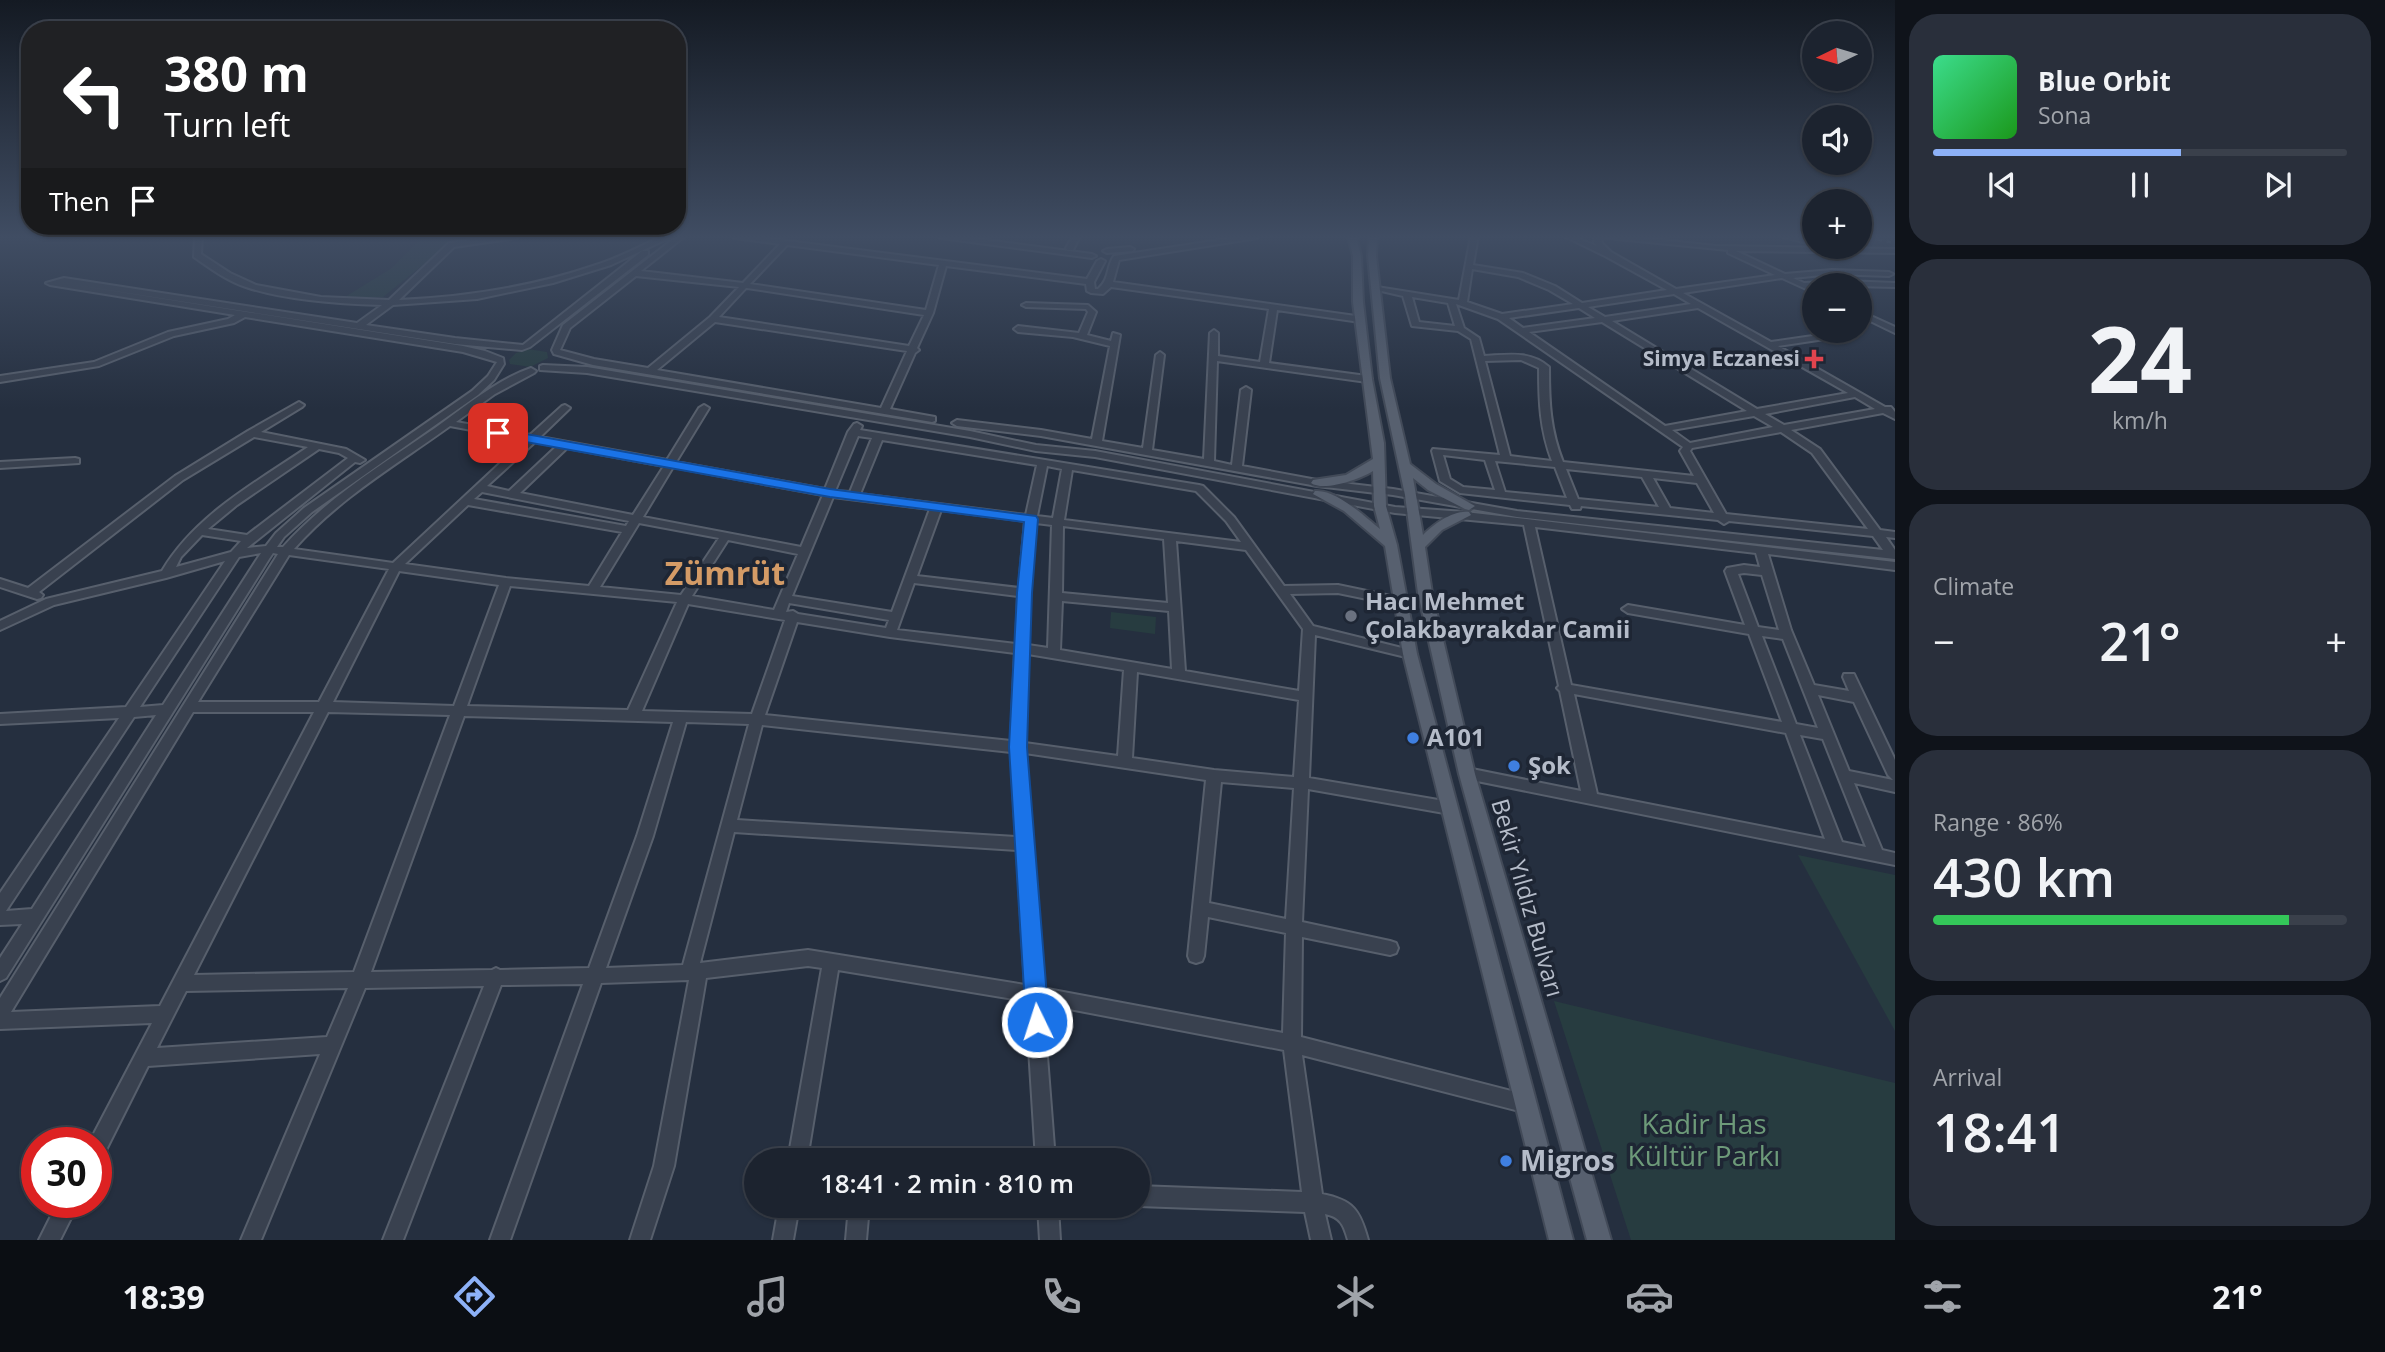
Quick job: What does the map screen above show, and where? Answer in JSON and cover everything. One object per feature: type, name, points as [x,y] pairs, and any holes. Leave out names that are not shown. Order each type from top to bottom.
[{"type":"main road","name":"Bekir Yıldız Bulvarı","points":[[1359,294],[1367,379],[1378,443],[1380,498],[1410,654],[1561,1240]]},
{"type":"main road","name":"Bekir Yıldız Bulvarı","points":[[1377,294],[1385,378],[1412,503],[1425,593],[1467,774],[1599,1240]]},
{"type":"main road","points":[[1318,489],[1365,473],[1378,461]]},
{"type":"main road","points":[[1405,467],[1467,511],[1438,527],[1419,546]]},
{"type":"main road","points":[[1318,489],[1367,522],[1391,545]]},
{"type":"street","points":[[118,294],[463,349],[482,353],[513,371],[587,370],[1026,446],[1096,454],[1193,472],[1467,511],[1529,524],[1761,551],[1894,558]]},
{"type":"street","points":[[153,294],[486,344],[544,345],[593,362],[884,411],[1041,433],[1237,469],[1318,489],[1412,503]]},
{"type":"street","points":[[288,294],[393,301],[466,294]]},
{"type":"street","points":[[359,326],[401,294]]},
{"type":"street","points":[[0,973],[269,550],[298,518],[475,393],[491,378],[506,353],[525,346],[552,328],[594,294]]},
{"type":"street","points":[[0,1014],[286,551],[329,506],[496,389],[555,360],[566,327],[608,294]]},
{"type":"street","points":[[649,372],[739,294]]},
{"type":"street","points":[[800,294],[929,313]]},
{"type":"street","points":[[884,411],[915,350],[934,294]]},
{"type":"street","points":[[1176,294],[1360,319]]},
{"type":"street","points":[[1394,294],[1451,304],[1463,303],[1501,317],[1688,446],[1892,411]]},
{"type":"street","points":[[1463,303],[1464,294]]},
{"type":"street","points":[[1559,294],[1816,451],[1894,558]]},
{"type":"street","points":[[1501,317],[1660,294]]},
{"type":"street","points":[[1676,294],[1892,411]]},
{"type":"street","points":[[1408,298],[1415,324],[1460,329],[1474,335],[1507,459]]},
{"type":"street","points":[[1451,304],[1460,329]]},
{"type":"street","points":[[1026,305],[1088,307],[1092,312],[1083,335]]},
{"type":"street","points":[[1521,331],[1698,306]]},
{"type":"street","points":[[1264,365],[1273,308]]},
{"type":"street","points":[[0,379],[96,364],[171,334],[231,321],[243,314]]},
{"type":"street","points":[[713,318],[915,350]]},
{"type":"street","points":[[1872,319],[1891,328]]},
{"type":"street","points":[[486,344],[526,338],[552,328]]},
{"type":"street","points":[[1872,330],[1891,328]]},
{"type":"street","points":[[1018,329],[1115,340],[1096,444]]},
{"type":"street","points":[[1209,464],[1214,333]]},
{"type":"street","points":[[1769,345],[1802,340]]},
{"type":"street","points":[[1147,453],[1160,355]]},
{"type":"street","points":[[1481,359],[1510,355],[1532,359],[1545,366],[1546,424],[1549,440],[1582,520]]},
{"type":"street","points":[[1212,358],[1367,379]]},
{"type":"street","points":[[1237,469],[1246,390]]},
{"type":"street","points":[[1664,429],[1858,394]]},
{"type":"street","points":[[31,592],[179,478],[299,405]]},
{"type":"street","points":[[107,1127],[396,566],[565,408]]},
{"type":"street","points":[[593,589],[704,408]]},
{"type":"street","points":[[640,1240],[664,1166],[694,971],[728,826],[786,614],[786,599],[853,432],[862,416]]},
{"type":"street","points":[[447,424],[830,493],[1251,547]]},
{"type":"street","points":[[1024,431],[1018,437],[1026,446]]},
{"type":"street","points":[[853,432],[1199,488],[1223,511],[1309,629],[1294,927],[1292,1043],[1313,1202],[1321,1240]]},
{"type":"street","points":[[251,433],[317,446],[355,457],[368,467]]},
{"type":"street","points":[[1026,446],[1041,441],[1041,433]]},
{"type":"street","points":[[853,496],[878,436]]},
{"type":"street","points":[[512,494],[564,444]]},
{"type":"street","points":[[166,574],[177,554],[223,511],[317,446]]},
{"type":"street","points":[[1023,461],[1026,446]]},
{"type":"street","points":[[1688,446],[1685,451],[1732,537]]},
{"type":"street","points":[[1701,480],[1437,452],[1445,481],[1460,490],[1895,535]]},
{"type":"street","points":[[0,906],[6,890],[236,554],[249,539],[355,457]]},
{"type":"street","points":[[1489,457],[1501,494]]},
{"type":"street","points":[[0,465],[75,461]]},
{"type":"street","points":[[1042,464],[1031,519],[1024,593],[1018,747],[1044,1148]]},
{"type":"street","points":[[1054,653],[1058,523],[1067,468]]},
{"type":"street","points":[[1190,486],[1193,472]]},
{"type":"street","points":[[1646,474],[1666,510]]},
{"type":"street","points":[[480,488],[806,552]]},
{"type":"street","points":[[466,501],[629,530]]},
{"type":"street","points":[[890,633],[937,506]]},
{"type":"street","points":[[1467,511],[1582,520],[1894,558]]},
{"type":"street","points":[[1529,524],[1590,797]]},
{"type":"street","points":[[200,531],[249,539]]},
{"type":"street","points":[[633,715],[684,599],[725,537]]},
{"type":"street","points":[[1170,538],[1179,674]]},
{"type":"street","points":[[0,625],[50,602],[236,554],[269,550],[506,582],[684,599],[890,633],[1054,653],[1307,697]]},
{"type":"street","points":[[1761,551],[1787,636],[1877,856]]},
{"type":"street","points":[[1767,572],[1744,569],[1731,571],[1836,847]]},
{"type":"street","points":[[910,579],[1024,593]]},
{"type":"street","points":[[251,1240],[360,979],[506,582]]},
{"type":"street","points":[[0,583],[31,592],[50,602]]},
{"type":"street","points":[[1283,590],[1338,589],[1401,602]]},
{"type":"street","points":[[1055,596],[1175,608]]},
{"type":"street","points":[[786,599],[895,617]]},
{"type":"street","points":[[1628,609],[1787,636]]},
{"type":"street","points":[[1309,629],[1410,654]]},
{"type":"street","points":[[1125,764],[1131,666]]},
{"type":"street","points":[[1849,677],[1895,775]]},
{"type":"street","points":[[1564,688],[1827,735]]},
{"type":"street","points":[[1807,688],[1858,698]]},
{"type":"street","points":[[190,707],[323,707],[757,719],[1018,747],[1214,776],[1303,783],[1451,808]]},
{"type":"street","points":[[0,719],[167,710]]},
{"type":"street","points":[[500,1240],[645,836],[681,717]]},
{"type":"street","points":[[1467,774],[1895,859]]},
{"type":"street","points":[[1843,775],[1895,786]]},
{"type":"street","points":[[1196,956],[1214,776]]},
{"type":"street","points":[[728,826],[1025,844]]},
{"type":"street","points":[[1200,908],[1390,948]]},
{"type":"street","points":[[0,918],[36,916]]},
{"type":"street","points":[[181,984],[593,976],[694,971],[808,958],[1035,995],[1292,1043],[1527,1104]]},
{"type":"street","points":[[799,1148],[831,962]]},
{"type":"street","points":[[393,1240],[496,976]]},
{"type":"street","points":[[0,1021],[166,1014]]},
{"type":"street","points":[[143,1058],[332,1045]]},
{"type":"street","points":[[1150,1196],[1313,1202],[1345,1210],[1353,1220],[1358,1240]]},
{"type":"street","points":[[50,1240],[61,1218]]},
{"type":"street","points":[[783,1240],[787,1218]]},
{"type":"street","points":[[856,1240],[858,1218]]},
{"type":"street","points":[[1049,1218],[1050,1240]]},
{"type":"green space","points":[[350,294],[387,294],[383,297],[345,297]]},
{"type":"green space","points":[[528,349],[547,352],[548,358],[530,367],[510,364],[509,360],[516,353]]},
{"type":"green space","points":[[1111,612],[1156,617],[1155,634],[1110,628]]},
{"type":"green space","points":[[1798,855],[1895,875],[1895,1031]]},
{"type":"green space","name":"Kadir Has Kültür Parkı","points":[[1554,1001],[1895,1083],[1895,1240],[1631,1240]]},
{"type":"place","name":"Simya Eczanesi","points":[[1814,359]]},
{"type":"place","name":"Hacı Mehmet Çolakbayrakdar Camii","points":[[1351,616]]},
{"type":"place","name":"A101","points":[[1413,738]]},
{"type":"place","name":"Şok","points":[[1514,766]]},
{"type":"place","name":"Migros","points":[[1506,1161]]},
{"type":"district","name":"Zümrüt","points":[[725,574]]},
{"type":"route","points":[[498,433],[830,493],[1031,519],[1024,593],[1018,747],[1037,1022]]}]
